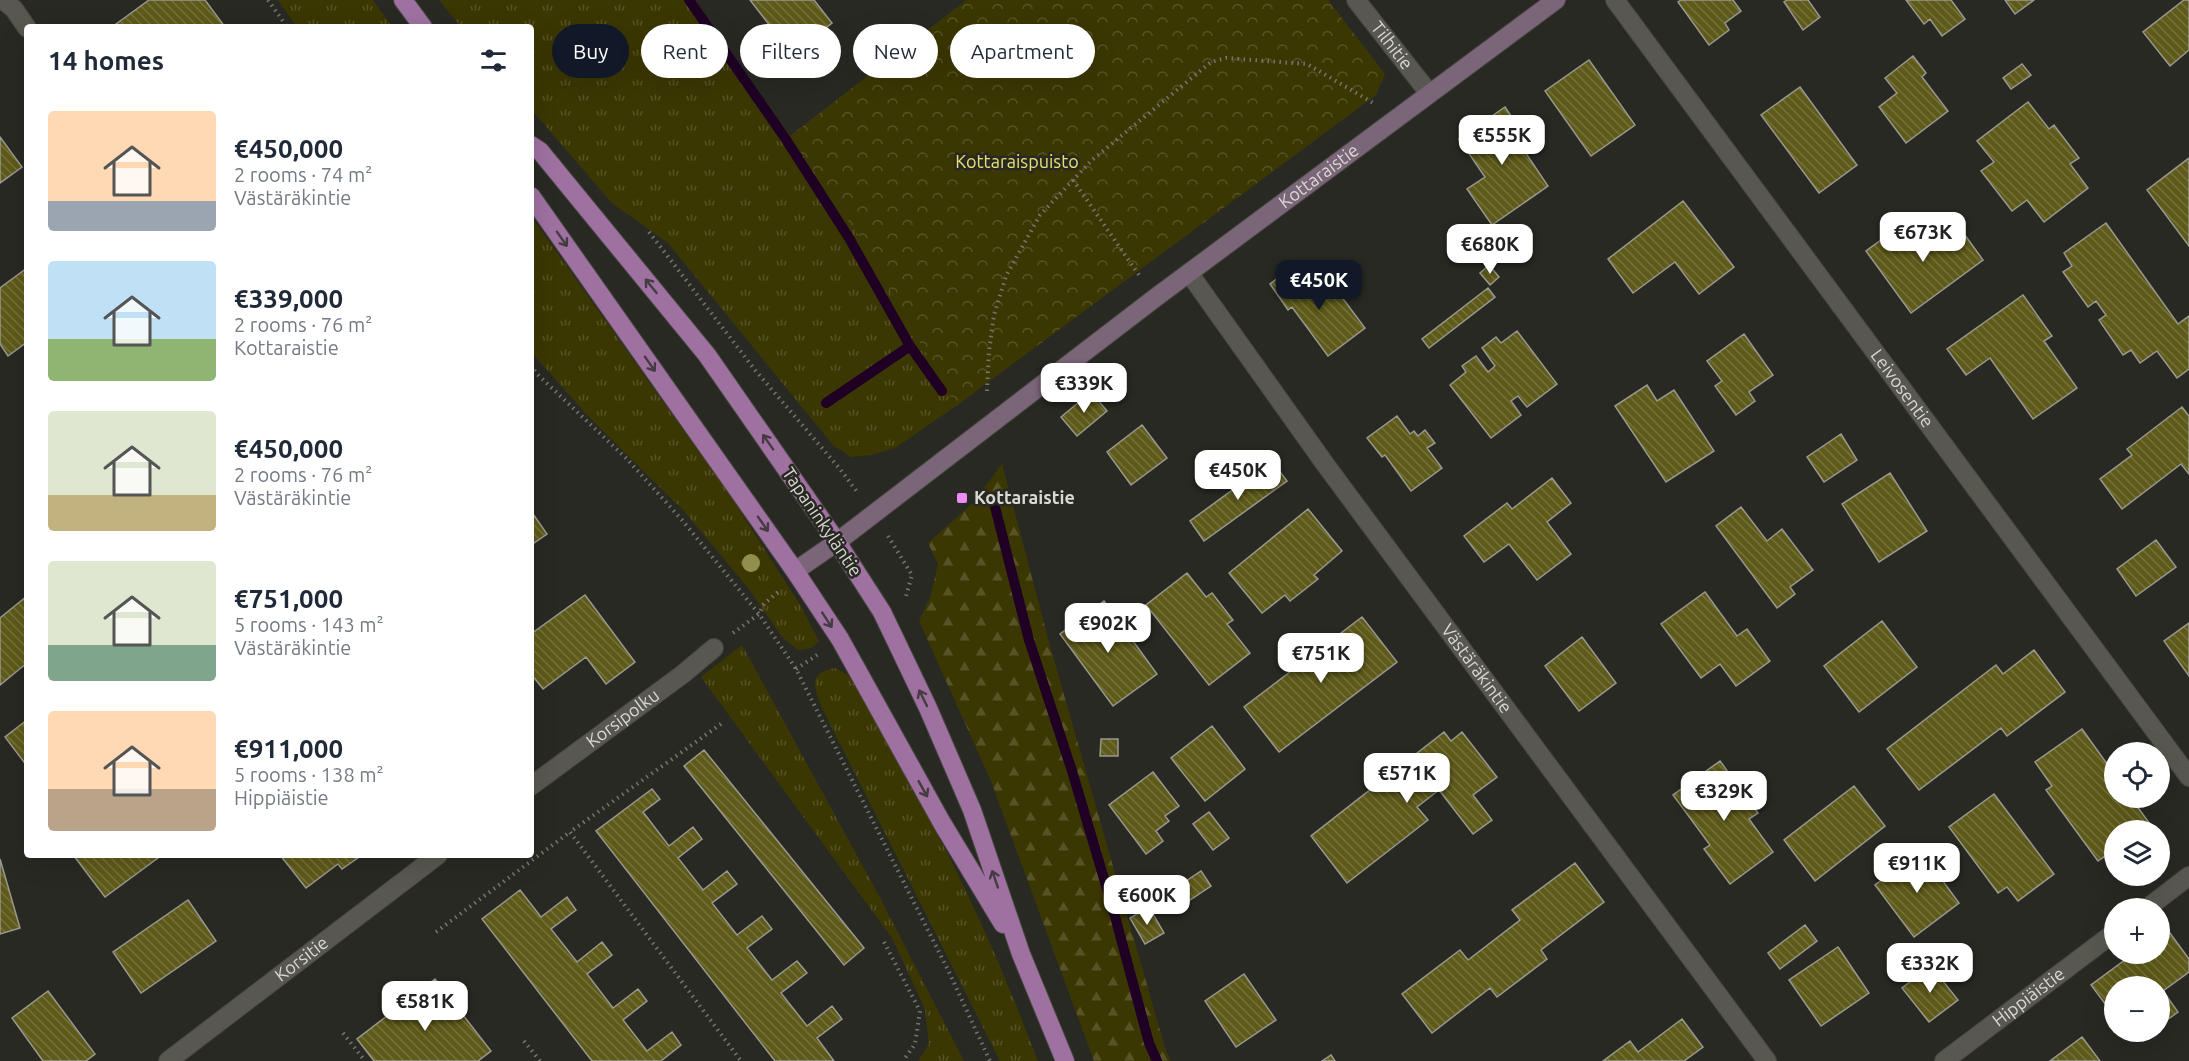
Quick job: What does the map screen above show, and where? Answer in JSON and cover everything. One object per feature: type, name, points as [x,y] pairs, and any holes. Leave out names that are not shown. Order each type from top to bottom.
[{"type":"main road","points":[[403,0],[421,24]]},
{"type":"main road","name":"Tapaninkyläntie","points":[[534,147],[540,151],[707,355],[837,542],[882,612],[928,708],[972,810],[1021,954],[1065,1061]]},
{"type":"main road","name":"Tapaninkyläntie","points":[[534,200],[795,571],[840,639],[942,823],[1021,954]]},
{"type":"street","points":[[3,0],[14,9],[24,24]]},
{"type":"street","name":"Tilhitie","points":[[1356,0],[1429,93]]},
{"type":"street","name":"Kottaraistie","points":[[795,571],[837,542],[1429,93],[1557,0]]},
{"type":"street","name":"Leivosentie","points":[[1616,0],[2189,777]]},
{"type":"street","name":"Västäräkintie","points":[[1189,273],[1325,464],[1767,1061]]},
{"type":"street","name":"Korsipolku","points":[[534,784],[683,674],[714,648]]},
{"type":"street","name":"Korsitie","points":[[168,1061],[432,858]]},
{"type":"street","points":[[2160,898],[2189,876]]},
{"type":"street","name":"Hippiäistie","points":[[1944,1061],[2104,940]]},
{"type":"path","points":[[268,0],[285,24]]},
{"type":"path","points":[[987,391],[994,315],[1006,276],[1040,215],[1092,160],[1211,62],[1226,58],[1307,64],[1376,105]]},
{"type":"path","points":[[1073,180],[1142,280]]},
{"type":"path","points":[[649,232],[755,370],[828,456]]},
{"type":"path","points":[[534,370],[627,459],[682,520],[759,614],[796,669],[949,972],[990,1061]]},
{"type":"path","points":[[436,932],[721,724]]},
{"type":"path","points":[[570,832],[741,1061]]},
{"type":"path","points":[[884,942],[920,1011],[915,1044],[903,1061]]},
{"type":"path","points":[[343,1033],[365,1061]]},
{"type":"path","points":[[524,1041],[540,1061]]},
{"type":"green space","points":[[278,0],[373,0],[390,24],[295,24]]},
{"type":"green space","points":[[439,0],[691,0],[708,24],[641,24],[641,78],[728,78],[728,51],[740,67],[740,78],[748,78],[790,136],[865,78],[938,78],[938,24],[936,24],[967,0],[968,24],[950,24],[950,78],[969,78],[976,389],[956,406],[895,448],[871,455],[851,457],[833,445],[668,243],[612,203],[534,112],[534,24],[459,24]]},
{"type":"green space","name":"Kottaraispuisto","points":[[967,0],[1328,0],[1385,74],[1376,95],[956,406],[861,239],[790,136],[865,78],[938,78],[938,24],[936,24]]},
{"type":"green space","points":[[534,220],[733,500],[800,605],[819,641],[811,648],[798,650],[782,637],[749,589],[684,511],[589,417],[534,355]]},
{"type":"green space","points":[[1002,464],[1050,646],[1166,1051],[1171,1061],[1094,1061],[991,781],[919,621],[931,595],[938,564],[928,543],[973,503]]},
{"type":"green space","points":[[742,645],[878,894],[964,1061],[918,1061],[929,1044],[925,1009],[892,938],[701,677]]},
{"type":"green space","points":[[835,668],[851,677],[944,847],[990,944],[1038,1061],[1000,1061],[821,706],[815,681],[820,673]]},
{"type":"building","points":[[149,0],[205,0],[223,24],[116,24]]},
{"type":"building","points":[[750,0],[814,0],[832,23],[831,24],[769,24]]},
{"type":"building","points":[[1681,0],[1733,0],[1741,11],[1725,23],[1729,30],[1709,45],[1678,2]]},
{"type":"building","points":[[1808,0],[1820,17],[1803,30],[1784,2]]},
{"type":"building","points":[[1906,0],[1951,0],[1965,19],[1942,36],[1930,19],[1924,24]]},
{"type":"building","points":[[2005,0],[2034,0],[2015,14]]},
{"type":"building","points":[[2184,0],[2189,0],[2189,50],[2170,66],[2143,32]]},
{"type":"building","points":[[1913,56],[1926,73],[1922,77],[1948,111],[1906,143],[1879,107],[1897,93],[1885,78]]},
{"type":"building","points":[[1589,60],[1635,125],[1591,156],[1545,91]]},
{"type":"building","points":[[2022,64],[2031,75],[2011,89],[2003,78]]},
{"type":"building","points":[[1800,87],[1857,165],[1819,193],[1761,115]]},
{"type":"building","points":[[2028,102],[2049,129],[2054,125],[2079,158],[2070,164],[2088,188],[2044,222],[2027,200],[2012,211],[1981,171],[1994,162],[1977,141]]},
{"type":"building","points":[[1505,107],[1532,147],[1525,152],[1548,186],[1492,225],[1467,189],[1485,177],[1459,139]]},
{"type":"building","points":[[0,137],[22,167],[0,183]]},
{"type":"building","points":[[2189,158],[2189,246],[2147,190]]},
{"type":"building","points":[[1683,201],[1734,267],[1699,294],[1675,262],[1633,293],[1608,259]]},
{"type":"building","points":[[1904,223],[1923,250],[1957,224],[1983,260],[1911,313],[1866,251]]},
{"type":"building","points":[[2106,223],[2178,324],[2189,316],[2189,369],[2177,378],[2157,351],[2140,363],[2131,350],[2123,355],[2099,320],[2106,315],[2096,301],[2088,307],[2063,272],[2072,266],[2064,253]]},
{"type":"building","points":[[1489,265],[1499,277],[1490,285],[1480,273]]},
{"type":"building","points":[[1291,268],[1310,294],[1329,280],[1365,328],[1328,356],[1292,307],[1288,310],[1270,284]]},
{"type":"building","points":[[24,270],[24,344],[8,356],[0,344],[0,288]]},
{"type":"building","points":[[1488,288],[1495,297],[1429,348],[1422,339]]},
{"type":"building","points":[[2023,295],[2052,336],[2044,341],[2077,388],[2033,419],[1990,358],[1966,375],[1947,349]]},
{"type":"building","points":[[1517,331],[1557,384],[1527,407],[1518,396],[1511,401],[1521,415],[1491,438],[1450,385],[1466,372],[1462,366],[1476,356],[1488,372],[1495,366],[1482,348],[1496,337],[1501,343]]},
{"type":"building","points":[[1744,334],[1773,375],[1749,392],[1755,401],[1736,415],[1715,386],[1722,381],[1707,361]]},
{"type":"building","points":[[1647,385],[1657,401],[1674,390],[1714,451],[1666,482],[1615,406]]},
{"type":"building","points":[[1091,392],[1107,411],[1077,436],[1061,417]]},
{"type":"building","points":[[2182,407],[2189,416],[2189,474],[2181,464],[2122,509],[2100,479],[2132,455],[2127,449]]},
{"type":"building","points":[[1397,416],[1410,434],[1414,431],[1418,436],[1425,430],[1435,443],[1427,448],[1442,468],[1411,491],[1385,455],[1382,457],[1367,438]]},
{"type":"building","points":[[1142,425],[1167,458],[1131,485],[1107,452]]},
{"type":"building","points":[[1841,434],[1857,460],[1824,482],[1807,457]]},
{"type":"building","points":[[1272,461],[1287,481],[1204,541],[1190,521]]},
{"type":"building","points":[[1890,473],[1927,531],[1879,562],[1842,504]]},
{"type":"building","points":[[1552,478],[1571,503],[1547,522],[1571,554],[1537,580],[1509,544],[1484,562],[1464,536],[1507,503],[1512,509]]},
{"type":"building","points":[[1741,507],[1767,541],[1782,529],[1813,570],[1790,587],[1795,594],[1777,608],[1716,526]]},
{"type":"building","points":[[1308,509],[1342,551],[1314,575],[1318,579],[1290,601],[1285,595],[1262,613],[1229,573]]},
{"type":"building","points":[[534,515],[547,534],[534,543]]},
{"type":"building","points":[[2156,540],[2176,567],[2136,596],[2117,569]]},
{"type":"building","points":[[1187,573],[1206,597],[1212,593],[1233,620],[1227,624],[1250,653],[1209,685],[1146,605]]},
{"type":"building","points":[[1705,592],[1737,636],[1747,629],[1770,661],[1736,686],[1720,664],[1701,678],[1661,624]]},
{"type":"building","points":[[585,595],[635,662],[606,684],[586,657],[543,689],[534,678],[534,632]]},
{"type":"building","points":[[24,598],[24,665],[0,685],[0,618]]},
{"type":"building","points":[[1104,601],[1157,674],[1113,706],[1060,634]]},
{"type":"building","points":[[1362,617],[1397,662],[1279,752],[1244,707]]},
{"type":"building","points":[[1882,621],[1917,667],[1859,712],[1824,666]]},
{"type":"building","points":[[2189,623],[2189,676],[2164,641]]},
{"type":"building","points":[[1582,637],[1616,683],[1579,711],[1545,666]]},
{"type":"building","points":[[2034,650],[2065,692],[2007,736],[2001,728],[1919,790],[1887,749],[1996,665],[2003,674]]},
{"type":"building","points":[[24,722],[24,762],[5,737]]},
{"type":"building","points":[[1212,726],[1245,769],[1205,801],[1171,758]]},
{"type":"building","points":[[2082,729],[2104,760],[2104,808],[2138,808],[2147,820],[2104,820],[2104,857],[2098,861],[2046,790],[2052,786],[2035,762]]},
{"type":"building","points":[[1444,732],[1451,741],[1462,732],[1497,777],[1473,795],[1492,820],[1473,834],[1439,790],[1417,807],[1428,820],[1347,883],[1311,836]]},
{"type":"building","points":[[1101,739],[1118,739],[1118,756],[1100,756]]},
{"type":"building","points":[[704,750],[864,948],[844,965],[684,766]]},
{"type":"building","points":[[1720,761],[1758,813],[1749,819],[1773,852],[1730,884],[1704,849],[1710,845],[1673,795]]},
{"type":"building","points":[[1153,772],[1179,806],[1165,816],[1169,821],[1156,831],[1163,841],[1146,854],[1109,805]]},
{"type":"building","points":[[1854,786],[1885,826],[1815,881],[1784,840]]},
{"type":"building","points":[[652,789],[660,799],[643,812],[669,846],[693,827],[702,839],[678,858],[703,890],[727,871],[737,884],[712,903],[737,935],[762,916],[772,929],[747,948],[772,980],[797,961],[807,973],[781,993],[807,1026],[832,1006],[842,1019],[817,1038],[834,1061],[775,1061],[596,831]]},
{"type":"building","points":[[1994,794],[2054,874],[2018,901],[2007,887],[1998,893],[1949,827]]},
{"type":"building","points":[[1209,812],[1229,838],[1213,850],[1193,824]]},
{"type":"building","points":[[1921,851],[1959,903],[1914,937],[1875,885]]},
{"type":"building","points":[[76,858],[158,858],[105,897]]},
{"type":"building","points":[[282,858],[358,858],[342,869],[338,864],[306,888]]},
{"type":"building","points":[[0,859],[20,928],[0,934]]},
{"type":"building","points":[[1575,863],[1604,902],[1541,950],[1547,959],[1497,997],[1490,988],[1432,1033],[1402,994],[1460,950],[1468,960],[1520,920],[1512,910]]},
{"type":"building","points":[[1201,871],[1211,886],[1184,904],[1174,889]]},
{"type":"building","points":[[520,890],[541,917],[567,897],[576,910],[551,929],[577,962],[602,942],[612,955],[587,974],[613,1008],[638,989],[647,1001],[623,1020],[647,1051],[672,1032],[681,1045],[661,1061],[592,1061],[482,919]]},
{"type":"building","points":[[188,900],[216,941],[141,993],[113,952]]},
{"type":"building","points":[[1149,907],[1164,933],[1145,944],[1130,918]]},
{"type":"building","points":[[1805,925],[1817,941],[1780,969],[1768,953]]},
{"type":"building","points":[[2170,933],[2189,959],[2189,972],[2170,986],[2170,976],[2104,976],[2104,1002],[2091,985],[2119,964],[2170,964]]},
{"type":"building","points":[[1838,947],[1869,993],[1821,1026],[1789,980]]},
{"type":"building","points":[[1931,966],[1958,1000],[1929,1022],[1902,988]]},
{"type":"building","points":[[1244,974],[1276,1020],[1236,1047],[1205,1001]]},
{"type":"building","points":[[435,979],[491,1051],[478,1061],[374,1061],[357,1039]]},
{"type":"building","points":[[48,991],[95,1054],[86,1061],[43,1061],[12,1018]]},
{"type":"building","points":[[2170,1001],[2178,1012],[2170,1018]]},
{"type":"building","points":[[1682,1019],[1703,1047],[1684,1061],[1603,1061],[1630,1041],[1638,1052]]},
{"type":"building","points":[[2082,1037],[2100,1061],[2050,1061]]},
{"type":"building","points":[[1331,1055],[1335,1061],[1322,1061]]},
{"type":"waterway","points":[[689,0],[785,138],[849,238],[910,346],[942,391]]},
{"type":"waterway","points":[[826,403],[910,346]]},
{"type":"waterway","points":[[994,503],[1029,640],[1072,771],[1113,909],[1149,1043],[1157,1061]]},
{"type":"place","name":"Kottaraistie","points":[[962,498]]}]
